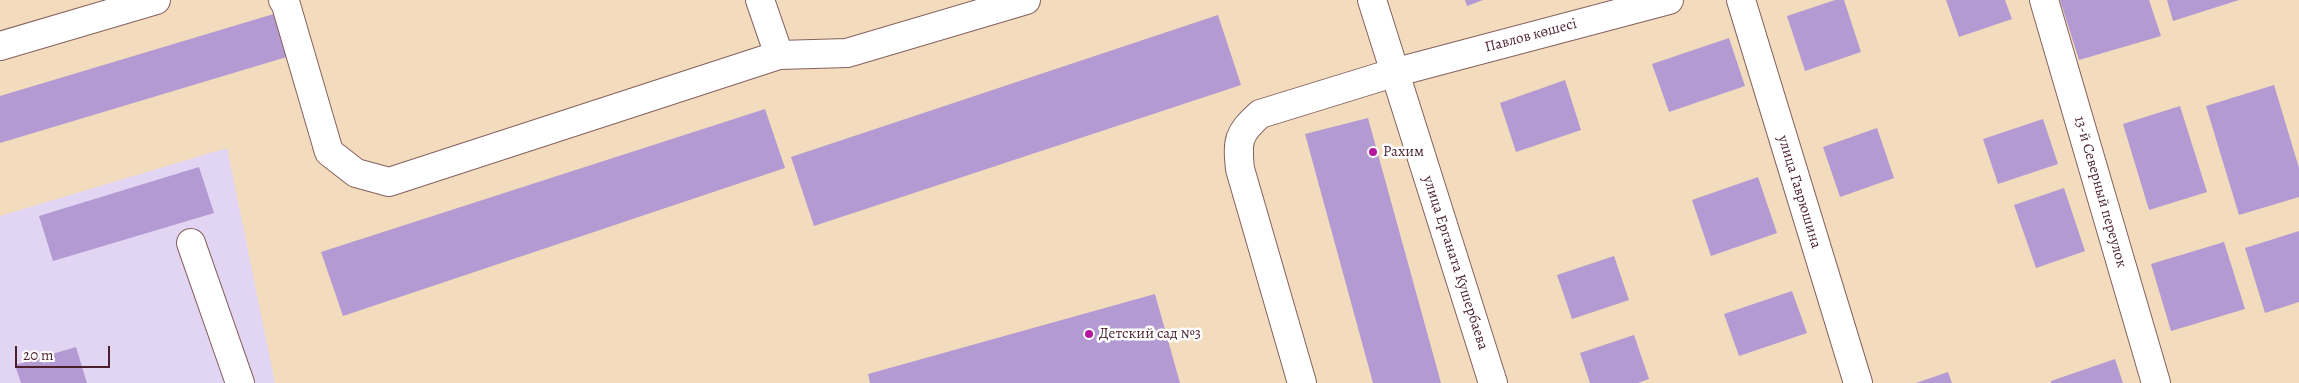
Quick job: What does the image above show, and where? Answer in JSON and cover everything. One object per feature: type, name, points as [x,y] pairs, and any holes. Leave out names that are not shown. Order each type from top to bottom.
[{"type":"street","points":[[0,46],[156,0]]},
{"type":"street","points":[[283,0],[329,152],[356,173],[389,182],[778,55],[847,54],[1026,0]]},
{"type":"street","points":[[760,0],[778,55]]},
{"type":"street","name":"улица Ерганата Кушербаева","points":[[1372,0],[1393,72],[1493,383]]},
{"type":"street","name":"Павлов көшесі","points":[[1302,383],[1240,169],[1237,147],[1244,128],[1260,114],[1393,72],[1669,0]]},
{"type":"street","name":"улица Гаврюшина","points":[[1741,0],[1858,383]]},
{"type":"street","name":"13-й Северный переулок","points":[[2044,0],[2156,383]]},
{"type":"street","points":[[191,244],[240,383]]},
{"type":"shaded area","points":[[227,148],[275,383],[0,383],[0,216]]},
{"type":"building","points":[[1465,0],[1483,0],[1467,6]]},
{"type":"building","points":[[1835,0],[1844,0],[1861,52],[1805,71],[1787,16]]},
{"type":"building","points":[[1946,0],[2005,0],[2012,19],[1959,37]]},
{"type":"building","points":[[2060,0],[2149,0],[2161,36],[2079,60]]},
{"type":"building","points":[[2167,0],[2239,0],[2173,21]]},
{"type":"building","points":[[277,13],[290,56],[0,143],[0,96]]},
{"type":"building","points":[[1218,15],[1241,85],[814,226],[791,157]]},
{"type":"building","points":[[1729,38],[1745,86],[1669,112],[1652,64]]},
{"type":"building","points":[[1565,80],[1581,130],[1516,152],[1500,103]]},
{"type":"building","points":[[2274,85],[2299,168],[2299,197],[2239,215],[2206,106]]},
{"type":"building","points":[[2180,106],[2207,192],[2149,210],[2123,124]]},
{"type":"building","points":[[765,109],[785,168],[343,316],[321,252]]},
{"type":"building","points":[[1368,118],[1441,383],[1373,383],[1305,134]]},
{"type":"building","points":[[2043,119],[2058,164],[1998,184],[1983,139]]},
{"type":"building","points":[[1877,128],[1894,178],[1840,197],[1823,147]]},
{"type":"building","points":[[199,167],[214,213],[53,261],[39,216]]},
{"type":"building","points":[[1758,177],[1777,233],[1711,256],[1692,200]]},
{"type":"building","points":[[2064,188],[2085,251],[2036,268],[2014,205]]},
{"type":"building","points":[[2299,231],[2299,302],[2265,313],[2245,248]]},
{"type":"building","points":[[2224,242],[2245,309],[2171,331],[2151,264]]},
{"type":"building","points":[[1614,256],[1629,300],[1572,319],[1557,275]]},
{"type":"building","points":[[1792,291],[1807,333],[1739,356],[1724,314]]},
{"type":"building","name":"Детский сад №3","points":[[1155,294],[1180,383],[870,383],[868,374]]},
{"type":"building","points":[[1634,335],[1649,379],[1638,383],[1590,383],[1580,353]]},
{"type":"building","points":[[76,347],[87,383],[21,383],[15,365]]},
{"type":"building","points":[[2115,359],[2123,383],[2051,383],[2051,381]]},
{"type":"building","points":[[1948,372],[1952,383],[1916,383]]},
{"type":"place","name":"Рахим","points":[[1373,152]]},
{"type":"place","name":"Детский сад №3","points":[[1089,334]]}]
